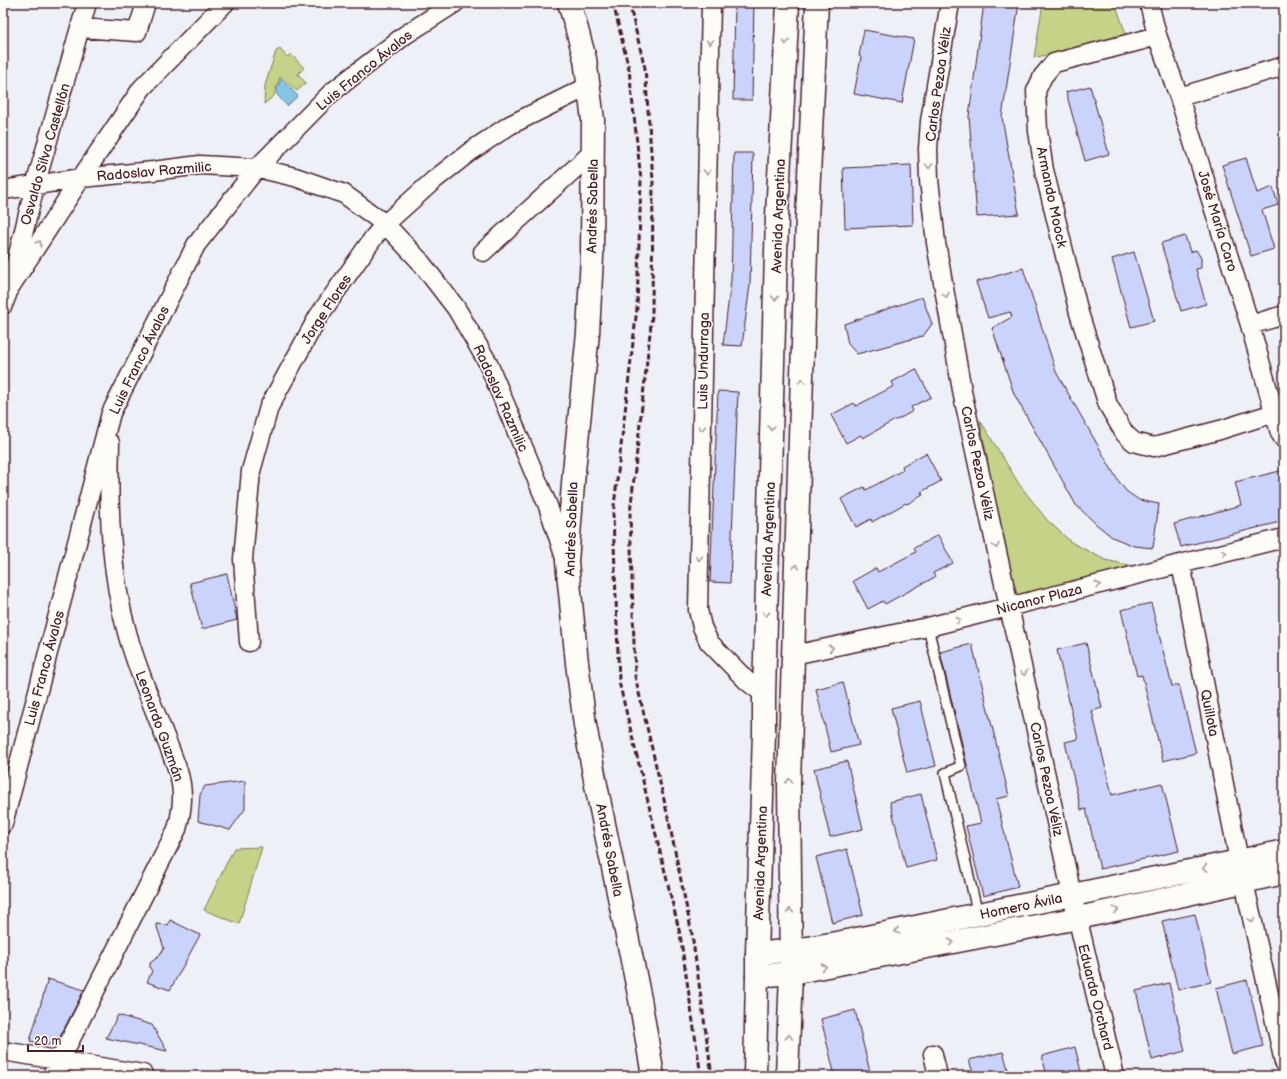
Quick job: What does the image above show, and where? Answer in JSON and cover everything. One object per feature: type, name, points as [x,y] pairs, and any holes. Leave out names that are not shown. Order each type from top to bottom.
[{"type":"main road","name":"Andrés Sabella","points":[[568,3],[585,59],[593,120],[593,152],[592,256],[588,325],[567,562],[576,663],[585,725],[640,999],[653,1076]]},
{"type":"main road","name":"Avenida Argentina","points":[[755,1076],[777,216],[788,3]]},
{"type":"main road","name":"Avenida Argentina","points":[[787,1076],[791,973],[789,784],[807,235],[817,3]]},
{"type":"main road","name":"Homero Ávila","points":[[757,976],[791,973],[1078,918],[1241,872],[1284,851]]},
{"type":"main road","name":"Homero Ávila","points":[[757,954],[847,941],[1072,895],[1241,872],[1284,872]]},
{"type":"street","name":"Osvaldo Silva Castellón","points":[[3,305],[10,287],[35,186],[87,3]]},
{"type":"street","points":[[81,28],[137,32],[146,3]]},
{"type":"street","points":[[10,287],[142,88],[225,3]]},
{"type":"street","name":"Luis Franco Ávalos","points":[[3,824],[111,414],[196,245],[257,168],[330,93],[405,35],[455,3]]},
{"type":"street","name":"Luis Undurraga","points":[[711,3],[698,610],[702,627],[709,642],[747,681],[764,694]]},
{"type":"street","name":"Carlos Pezoa Véliz","points":[[950,3],[930,121],[928,149],[929,180],[936,243],[963,396],[1078,918]]},
{"type":"street","name":"José María Caro","points":[[1149,3],[1157,35],[1179,97],[1250,325],[1280,433],[1284,439]]},
{"type":"street","name":"Armando Moock","points":[[1157,35],[1144,40],[1054,63],[1043,76],[1036,91],[1038,131],[1044,170],[1079,313],[1108,405],[1125,434],[1134,442],[1154,447],[1220,430],[1274,413]]},
{"type":"street","points":[[1179,97],[1284,66]]},
{"type":"street","name":"Jorge Flores","points":[[249,642],[243,559],[251,471],[269,407],[318,317],[374,237],[385,224],[434,180],[471,150],[510,125],[589,86]]},
{"type":"street","points":[[483,252],[593,152]]},
{"type":"street","name":"Radoslav Razmilic","points":[[3,190],[81,178],[154,171],[200,164],[257,168],[295,177],[344,194],[385,224],[419,260],[456,308],[487,361],[548,506],[567,562]]},
{"type":"street","points":[[1250,325],[1284,315]]},
{"type":"street","name":"Leonardo Guzmán","points":[[56,1068],[177,829],[182,807],[182,789],[178,771],[136,662],[128,637],[118,592],[112,551],[110,523],[109,468],[111,414]]},
{"type":"street","name":"Nicanor Plaza","points":[[793,655],[928,627],[1284,538]]},
{"type":"street","name":"Quillota","points":[[1181,564],[1241,872],[1284,1062]]},
{"type":"street","name":"Eduardo Orchard","points":[[1078,918],[1116,1076]]},
{"type":"street","points":[[3,1052],[56,1068],[143,1074]]},
{"type":"street","points":[[933,1054],[938,1076]]},
{"type":"lane","points":[[928,627],[961,766],[945,773],[978,915]]},
{"type":"green space","points":[[1043,3],[1115,3],[1126,34],[1034,58]]},
{"type":"green space","points":[[280,49],[287,57],[291,54],[304,68],[298,74],[306,83],[297,91],[280,77],[274,96],[264,104],[265,85],[276,51]]},
{"type":"green space","points":[[980,420],[1019,484],[1047,520],[1071,542],[1105,560],[1148,569],[1026,603],[1012,594]]},
{"type":"green space","points":[[262,847],[239,924],[204,910],[234,848]]},
{"type":"water","points":[[281,79],[298,96],[287,106],[277,95],[277,88]]},
{"type":"building","points":[[735,3],[754,3],[752,100],[733,100]]},
{"type":"building","points":[[984,3],[1019,3],[1002,117],[1019,214],[977,217],[969,116]]},
{"type":"building","points":[[864,30],[914,39],[902,103],[854,94],[861,57],[859,56]]},
{"type":"building","points":[[1090,86],[1109,154],[1085,161],[1066,92]]},
{"type":"building","points":[[734,153],[753,153],[750,285],[742,346],[723,345],[731,280]]},
{"type":"building","points":[[1246,158],[1257,193],[1273,187],[1278,205],[1262,210],[1274,249],[1251,256],[1222,165]]},
{"type":"building","points":[[911,165],[913,225],[845,228],[843,168]]},
{"type":"building","points":[[1185,236],[1190,252],[1196,250],[1201,258],[1201,268],[1196,269],[1206,304],[1181,311],[1161,243]]},
{"type":"building","points":[[1134,252],[1154,321],[1131,327],[1112,259]]},
{"type":"building","points":[[1023,268],[1056,372],[1117,479],[1126,491],[1139,500],[1159,504],[1153,548],[1134,546],[1112,537],[1076,505],[1014,394],[992,328],[1012,317],[1010,312],[988,318],[976,282]]},
{"type":"building","points":[[922,297],[932,324],[923,336],[857,354],[848,344],[844,324]]},
{"type":"building","points":[[916,369],[931,397],[911,407],[913,411],[897,420],[863,438],[861,435],[846,443],[831,415],[854,403],[856,406],[894,386],[892,382]]},
{"type":"building","points":[[718,391],[738,392],[730,583],[710,582]]},
{"type":"building","points":[[926,453],[941,481],[921,492],[923,495],[907,504],[906,503],[872,522],[871,519],[856,527],[841,499],[864,487],[866,490],[903,470],[902,466]]},
{"type":"building","points":[[1284,470],[1284,521],[1181,547],[1174,524],[1241,505],[1235,482]]},
{"type":"building","points":[[938,535],[953,563],[933,573],[935,577],[885,604],[883,601],[868,609],[853,581],[876,568],[878,572],[916,552],[914,548]]},
{"type":"building","points":[[227,574],[237,620],[202,629],[190,583]]},
{"type":"building","points":[[1151,603],[1172,686],[1179,685],[1196,753],[1163,761],[1142,675],[1137,676],[1121,610]]},
{"type":"building","points":[[1086,643],[1102,708],[1092,711],[1112,795],[1162,783],[1179,851],[1100,869],[1086,809],[1081,810],[1065,742],[1078,739],[1057,650]]},
{"type":"building","points":[[972,644],[1009,796],[996,799],[1018,887],[983,896],[966,826],[981,823],[940,652]]},
{"type":"building","points":[[843,682],[859,745],[831,752],[816,689]]},
{"type":"building","points":[[920,701],[936,766],[907,773],[891,708]]},
{"type":"building","points":[[847,761],[863,829],[830,837],[814,769]]},
{"type":"building","points":[[245,781],[245,809],[230,830],[198,821],[200,795],[205,786]]},
{"type":"building","points":[[921,794],[937,860],[906,868],[890,802]]},
{"type":"building","points":[[847,849],[863,915],[832,923],[816,857]]},
{"type":"building","points":[[1195,914],[1211,982],[1178,990],[1162,921]]},
{"type":"building","points":[[170,920],[200,935],[170,990],[147,982],[152,971],[150,968],[150,963],[158,957],[164,948],[156,924],[168,925]]},
{"type":"building","points":[[48,979],[84,990],[60,1037],[48,1045],[30,1041]]},
{"type":"building","points":[[1247,980],[1263,1046],[1232,1054],[1216,988]]},
{"type":"building","points":[[1169,983],[1185,1051],[1152,1060],[1136,991]]},
{"type":"building","points":[[855,1010],[871,1076],[835,1076],[821,1019]]},
{"type":"building","points":[[118,1015],[152,1025],[167,1051],[106,1038]]},
{"type":"building","points":[[1075,1047],[1082,1076],[1047,1076],[1042,1056]]},
{"type":"building","points":[[1003,1052],[1010,1076],[974,1076],[969,1060]]},
{"type":"railway","points":[[613,3],[629,69],[641,180],[637,308],[613,515],[619,682],[680,934],[701,1076]]},
{"type":"railway","points":[[629,3],[645,68],[653,180],[652,315],[630,514],[635,676],[668,817],[692,934],[712,1076]]}]
